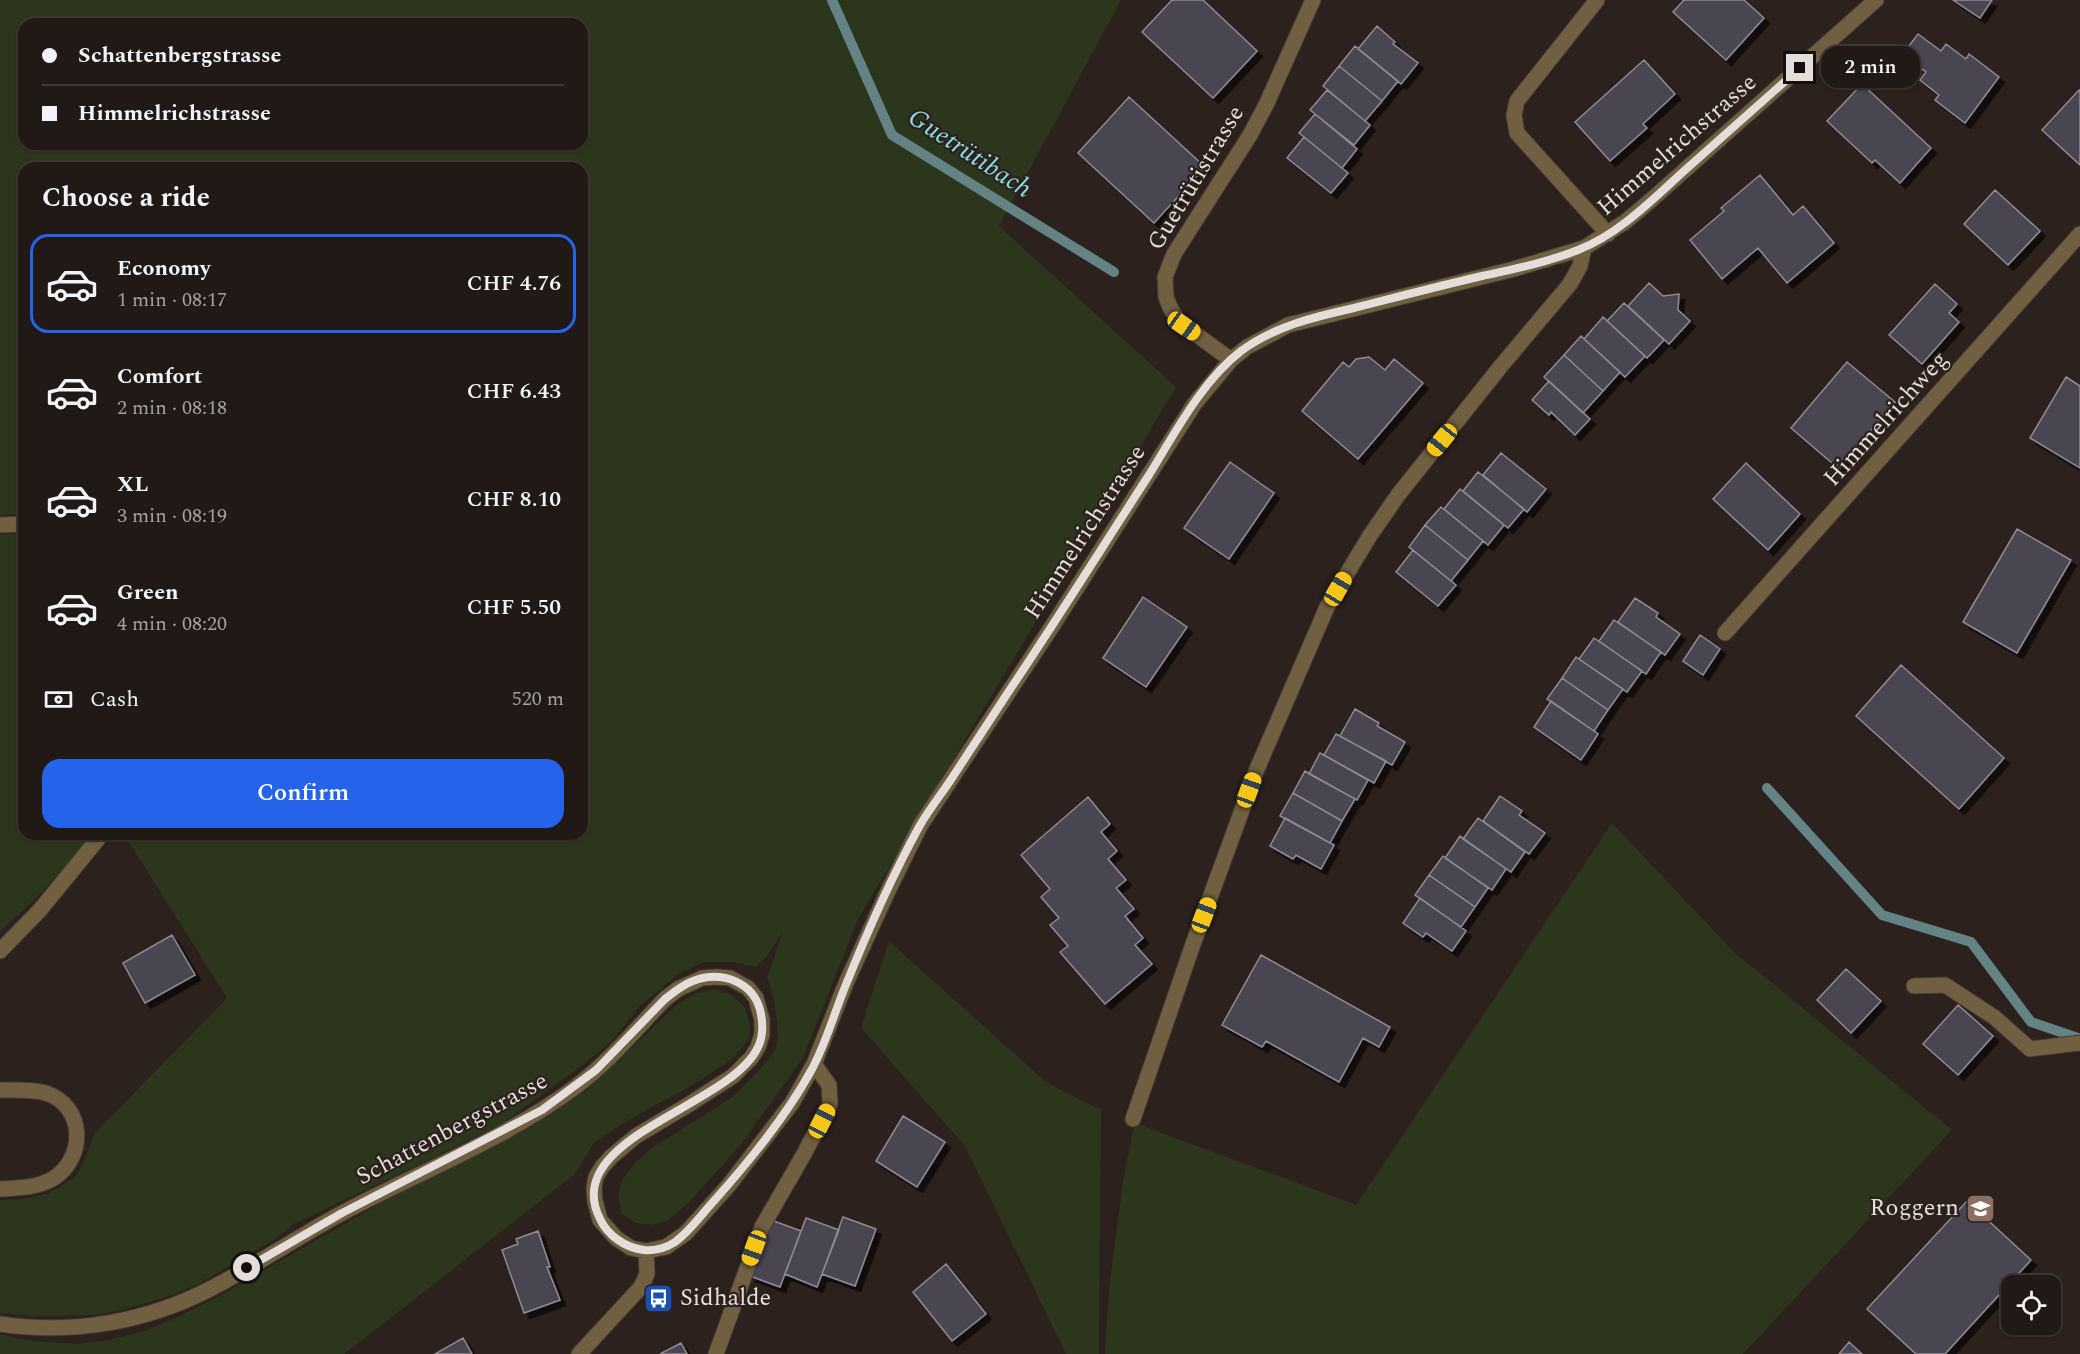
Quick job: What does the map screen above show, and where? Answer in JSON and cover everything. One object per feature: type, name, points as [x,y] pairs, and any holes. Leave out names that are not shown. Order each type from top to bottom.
[{"type":"street","name":"Guetrütistrasse","points":[[1231,360],[1178,321],[1166,297],[1166,277],[1174,254],[1250,135],[1266,105],[1313,0]]},
{"type":"street","points":[[1597,0],[1517,101],[1514,115],[1517,133],[1608,234]]},
{"type":"street","name":"Himmelrichstrasse","points":[[646,1251],[657,1250],[674,1243],[729,1185],[792,1103],[814,1065],[846,983],[920,826],[1051,628],[1195,403],[1231,360],[1247,347],[1288,325],[1514,269],[1584,248],[1625,222],[1650,201],[1876,0]]},
{"type":"street","name":"Himmelrichweg","points":[[1725,633],[2080,234]]},
{"type":"street","points":[[1133,1119],[1257,769],[1327,607],[1369,537],[1398,495],[1501,366],[1565,291],[1580,266],[1584,248]]},
{"type":"street","points":[[0,525],[18,524]]},
{"type":"street","points":[[0,951],[40,910],[97,840]]},
{"type":"street","name":"Schattenbergstrasse","points":[[0,1324],[68,1327],[112,1323],[165,1308],[212,1288],[342,1213],[542,1110],[596,1070],[665,999],[678,989],[702,978],[717,976],[730,978],[748,988],[760,1008],[762,1034],[751,1058],[722,1084],[621,1147],[596,1177],[594,1188],[597,1213],[606,1229],[631,1248],[646,1251]]},
{"type":"street","points":[[1914,986],[1945,985],[1994,1017],[2030,1049],[2080,1043]]},
{"type":"street","points":[[716,1354],[762,1227],[830,1104],[830,1085],[814,1065]]},
{"type":"street","points":[[0,1090],[32,1090],[56,1098],[72,1115],[78,1137],[70,1161],[53,1178],[31,1186],[0,1189]]},
{"type":"street","points":[[579,1354],[641,1287],[646,1274],[646,1251]]},
{"type":"green space","points":[[0,0],[1121,0],[999,226],[1176,387],[858,919],[803,1058],[739,1147],[688,1203],[667,1221],[652,1225],[636,1223],[622,1214],[618,1195],[622,1180],[636,1162],[652,1148],[731,1098],[756,1074],[774,1052],[778,1038],[777,1022],[774,999],[767,978],[783,932],[767,956],[756,967],[734,962],[704,962],[677,975],[639,1007],[612,1041],[503,1123],[294,1224],[272,1241],[197,1285],[123,1310],[94,1315],[30,1316],[0,1313],[0,1200],[23,1199],[49,1193],[74,1178],[82,1166],[95,1133],[227,998],[128,840],[588,840],[588,162],[18,162],[18,514],[0,515]]},
{"type":"green space","points":[[18,534],[18,840],[87,840],[49,885],[0,931],[0,535]]},
{"type":"green space","points":[[1612,823],[1734,952],[1952,1130],[1743,1354],[1105,1354],[1109,1288],[1124,1174],[1135,1123],[1356,1205]]},
{"type":"green space","points":[[889,941],[1046,1082],[1101,1110],[1099,1354],[1066,1354],[965,1146],[861,1028]]},
{"type":"green space","points":[[715,989],[732,995],[745,1008],[750,1023],[749,1039],[735,1057],[701,1080],[625,1122],[594,1143],[574,1175],[344,1354],[0,1354],[0,1334],[32,1341],[79,1344],[109,1340],[150,1329],[182,1315],[386,1200],[537,1123],[587,1090],[679,1003],[696,993]]},
{"type":"building","points":[[1172,0],[1203,0],[1257,51],[1213,98],[1142,32]]},
{"type":"building","points":[[1684,0],[1744,0],[1764,18],[1726,60],[1673,12]]},
{"type":"building","points":[[1953,0],[1992,0],[1980,18]]},
{"type":"building","points":[[1377,26],[1395,42],[1393,44],[1418,63],[1401,84],[1358,49]]},
{"type":"building","points":[[1918,34],[1941,51],[1946,44],[1966,59],[1969,54],[1999,77],[1965,123],[1935,100],[1939,95],[1920,80],[1926,72],[1902,55]]},
{"type":"building","points":[[1355,46],[1398,81],[1382,101],[1339,66]]},
{"type":"building","points":[[1644,60],[1675,94],[1643,124],[1647,128],[1610,161],[1575,122]]},
{"type":"building","points":[[1339,66],[1382,101],[1365,121],[1323,86]]},
{"type":"building","points":[[1862,84],[1931,148],[1900,183],[1875,160],[1872,163],[1827,121]]},
{"type":"building","points":[[1327,90],[1370,125],[1354,145],[1310,110]]},
{"type":"building","points":[[2079,90],[2080,92],[2080,165],[2042,130]]},
{"type":"building","points":[[1129,97],[1205,167],[1154,223],[1078,153]]},
{"type":"building","points":[[1315,114],[1357,149],[1342,168],[1299,133]]},
{"type":"building","points":[[1304,137],[1348,173],[1331,193],[1287,158]]},
{"type":"building","points":[[1760,175],[1793,215],[1803,206],[1834,243],[1787,283],[1758,248],[1722,279],[1690,240],[1724,211],[1721,208]]},
{"type":"building","points":[[1995,190],[2040,231],[2008,265],[1964,224]]},
{"type":"building","points":[[1649,283],[1663,296],[1679,294],[1678,310],[1690,321],[1669,344],[1628,306]]},
{"type":"building","points":[[1935,284],[1957,304],[1949,313],[1959,322],[1922,364],[1889,335]]},
{"type":"building","points":[[1624,303],[1664,340],[1647,358],[1607,321]]},
{"type":"building","points":[[1603,317],[1645,356],[1625,377],[1584,339]]},
{"type":"building","points":[[1581,336],[1620,372],[1603,391],[1564,355]]},
{"type":"building","points":[[1564,355],[1603,391],[1583,413],[1544,377]]},
{"type":"building","points":[[1369,357],[1385,370],[1394,359],[1423,383],[1358,459],[1302,411],[1343,362],[1349,367],[1356,359]]},
{"type":"building","points":[[1847,362],[1895,402],[1839,469],[1791,428]]},
{"type":"building","points":[[2066,377],[2080,386],[2080,468],[2030,438]]},
{"type":"building","points":[[1549,381],[1590,419],[1575,435],[1551,412],[1549,415],[1532,400]]},
{"type":"building","points":[[1501,453],[1546,489],[1527,512],[1483,475]]},
{"type":"building","points":[[1230,462],[1274,493],[1229,559],[1184,528]]},
{"type":"building","points":[[1746,463],[1800,514],[1768,550],[1713,499]]},
{"type":"building","points":[[1478,472],[1524,509],[1508,528],[1463,491]]},
{"type":"building","points":[[1460,489],[1504,525],[1488,545],[1444,509]]},
{"type":"building","points":[[1441,507],[1483,541],[1468,560],[1425,525]]},
{"type":"building","points":[[1425,525],[1468,560],[1451,581],[1409,547]]},
{"type":"building","points":[[2017,529],[2071,560],[2017,653],[1963,622]]},
{"type":"building","points":[[1413,550],[1456,585],[1438,606],[1396,572]]},
{"type":"building","points":[[1143,597],[1187,627],[1146,687],[1103,658]]},
{"type":"building","points":[[1635,598],[1658,613],[1656,617],[1680,634],[1665,655],[1618,622]]},
{"type":"building","points":[[1614,620],[1661,652],[1646,674],[1599,641]]},
{"type":"building","points":[[1700,635],[1720,649],[1703,675],[1683,661]]},
{"type":"building","points":[[1594,638],[1642,671],[1627,692],[1579,659]]},
{"type":"building","points":[[1576,657],[1623,689],[1608,710],[1562,678]]},
{"type":"building","points":[[1901,665],[2004,758],[1959,809],[1856,716]]},
{"type":"building","points":[[1562,678],[1608,710],[1594,731],[1547,699]]},
{"type":"building","points":[[1551,701],[1598,734],[1581,760],[1534,727]]},
{"type":"building","points":[[1355,709],[1379,723],[1377,726],[1405,742],[1392,765],[1340,736]]},
{"type":"building","points":[[1336,734],[1386,761],[1374,783],[1324,755]]},
{"type":"building","points":[[1320,753],[1368,780],[1357,800],[1309,774]]},
{"type":"building","points":[[1305,771],[1355,799],[1342,821],[1293,793]]},
{"type":"building","points":[[1293,793],[1342,821],[1330,843],[1280,816]]},
{"type":"building","points":[[1500,796],[1522,811],[1519,815],[1545,833],[1529,854],[1483,821]]},
{"type":"building","points":[[1088,797],[1110,824],[1101,832],[1117,851],[1108,859],[1126,880],[1116,888],[1134,909],[1125,916],[1143,938],[1135,945],[1152,964],[1105,1004],[1060,952],[1068,946],[1050,925],[1059,918],[1041,897],[1050,889],[1021,855]]},
{"type":"building","points":[[1285,818],[1334,845],[1321,869],[1296,855],[1293,859],[1270,846]]},
{"type":"building","points":[[1478,818],[1525,852],[1511,872],[1463,839]]},
{"type":"building","points":[[1460,836],[1506,869],[1492,890],[1445,858]]},
{"type":"building","points":[[1443,856],[1488,888],[1475,907],[1429,875]]},
{"type":"building","points":[[1429,875],[1475,907],[1461,927],[1415,895]]},
{"type":"building","points":[[1420,898],[1466,931],[1452,951],[1426,933],[1423,937],[1403,923]]},
{"type":"building","points":[[172,935],[195,975],[145,1003],[123,963]]},
{"type":"building","points":[[1261,955],[1390,1027],[1379,1047],[1363,1038],[1339,1082],[1266,1041],[1262,1047],[1222,1025]]},
{"type":"building","points":[[1846,969],[1881,1001],[1851,1033],[1817,1000]]},
{"type":"building","points":[[1958,1005],[1993,1036],[1958,1075],[1923,1044]]},
{"type":"building","points":[[903,1116],[945,1142],[917,1187],[876,1161]]},
{"type":"building","points":[[1967,1201],[2031,1260],[2017,1275],[2001,1275],[2001,1293],[1945,1354],[1916,1354],[1867,1309]]},
{"type":"building","points":[[843,1217],[876,1229],[855,1286],[822,1274]]},
{"type":"building","points":[[806,1218],[839,1230],[817,1287],[785,1274]]},
{"type":"building","points":[[771,1220],[801,1231],[780,1287],[750,1276]]},
{"type":"building","points":[[538,1231],[550,1267],[547,1267],[560,1300],[524,1313],[502,1250],[518,1244],[516,1239]]},
{"type":"building","points":[[946,1264],[986,1314],[952,1341],[913,1292]]},
{"type":"building","points":[[463,1338],[472,1354],[435,1354]]},
{"type":"building","points":[[1849,1342],[1862,1354],[1839,1354]]},
{"type":"building","points":[[681,1343],[687,1354],[660,1354]]},
{"type":"waterway","name":"Guetrütibach","points":[[832,0],[892,135],[1114,272]]},
{"type":"waterway","points":[[1767,788],[1882,915],[1971,942],[2031,1022],[2078,1038]]},
{"type":"place","name":"Roggern","points":[[1980,1208]]},
{"type":"place","name":"Sidhalde","points":[[659,1298]]},
{"type":"route","points":[[247,1268],[342,1213],[542,1110],[596,1070],[665,999],[678,989],[702,978],[717,976],[730,978],[748,988],[760,1008],[762,1034],[751,1058],[722,1084],[621,1147],[611,1156],[596,1177],[594,1188],[597,1213],[606,1229],[616,1238],[631,1248],[646,1251],[657,1250],[674,1243],[686,1233],[729,1185],[792,1103],[814,1065],[846,983],[920,826],[1051,628],[1195,403],[1231,360],[1247,347],[1288,325],[1514,269],[1584,248],[1625,222],[1800,68]]}]
